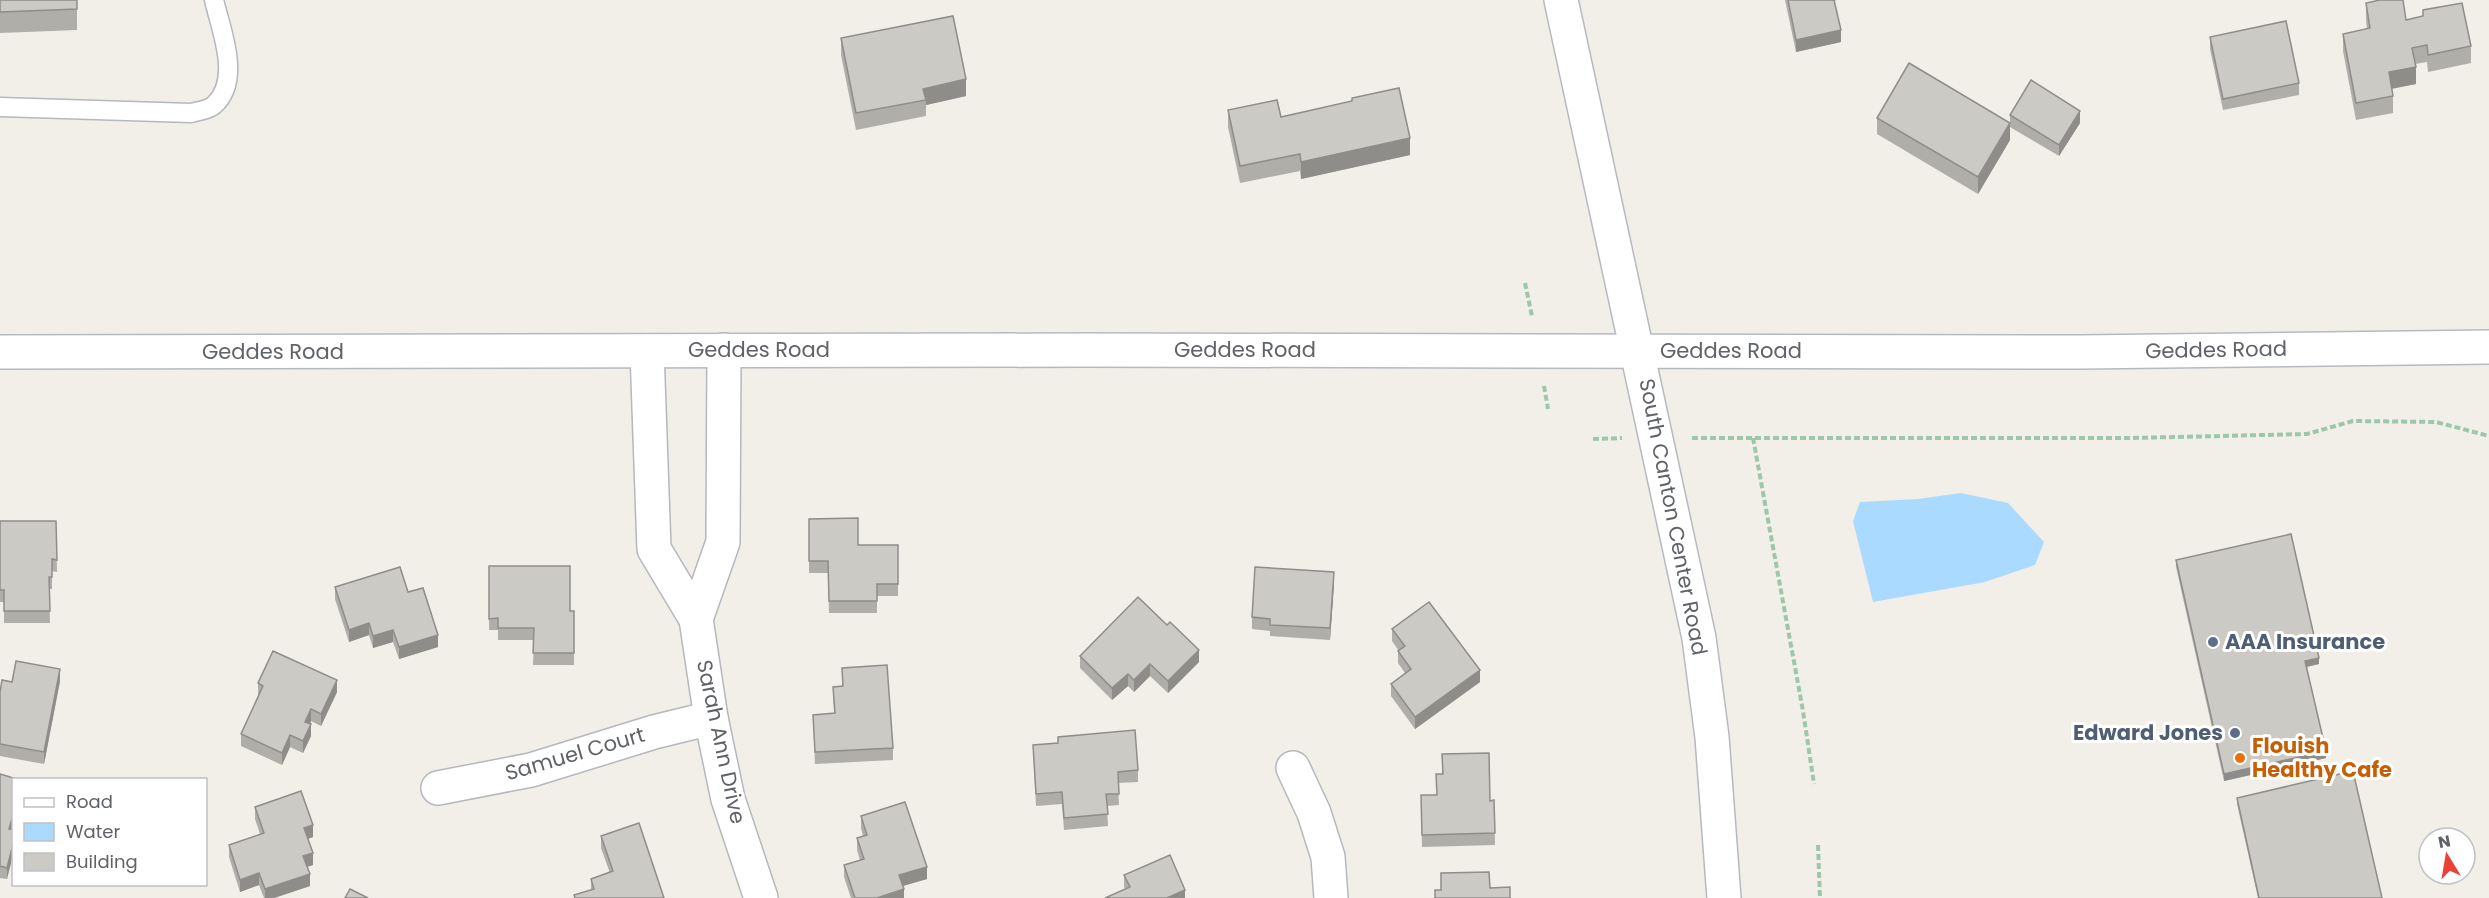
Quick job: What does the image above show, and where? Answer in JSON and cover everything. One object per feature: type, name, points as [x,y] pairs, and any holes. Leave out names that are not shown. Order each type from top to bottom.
[{"type":"main road","name":"South Canton Center Road","points":[[1562,0],[1699,638],[1712,737],[1724,898]]},
{"type":"main road","name":"Geddes Road","points":[[0,352],[724,350],[2080,352],[2489,347]]},
{"type":"main road","name":"Sarah Ann Drive","points":[[696,619],[723,542],[724,350]]},
{"type":"main road","name":"Sarah Ann Drive","points":[[647,351],[654,549],[696,619],[711,718],[728,799],[761,898]]},
{"type":"main road","name":"Samuel Court","points":[[438,788],[531,770],[654,732],[711,718]]},
{"type":"main road","points":[[1293,768],[1314,813],[1328,857],[1331,898]]},
{"type":"lane","points":[[0,106],[191,113],[213,107],[225,91],[228,72],[214,0]]},
{"type":"path","points":[[1731,438],[2132,438],[2307,434],[2353,422],[2436,422],[2489,436]]},
{"type":"path","points":[[1753,438],[1803,711],[1814,784]]},
{"type":"path","points":[[1818,845],[1820,898]]},
{"type":"water","points":[[1961,493],[2008,503],[2044,542],[2035,565],[1985,582],[1873,602],[1853,521],[1860,502],[1918,499]]},
{"type":"building","points":[[0,0],[77,0],[77,9],[0,12]]},
{"type":"building","points":[[1788,0],[1834,0],[1841,30],[1796,40]]},
{"type":"building","points":[[2380,0],[2403,0],[2406,20],[2423,16],[2423,10],[2462,3],[2471,46],[2428,55],[2427,45],[2412,48],[2416,67],[2389,72],[2393,96],[2356,103],[2343,34],[2370,28],[2366,3]]},
{"type":"building","points":[[953,16],[966,79],[923,89],[926,100],[856,113],[841,38]]},
{"type":"building","points":[[2286,21],[2299,83],[2223,99],[2210,37]]},
{"type":"building","points":[[1909,63],[2010,123],[1978,177],[1877,118]]},
{"type":"building","points":[[2031,80],[2080,111],[2059,145],[2010,115]]},
{"type":"building","points":[[1399,88],[1410,138],[1301,162],[1300,154],[1240,166],[1228,110],[1277,100],[1281,117]]},
{"type":"building","points":[[858,518],[858,545],[898,545],[898,584],[877,584],[877,601],[829,601],[828,561],[809,561],[809,519]]},
{"type":"building","points":[[0,521],[56,521],[57,560],[52,559],[52,577],[49,577],[50,611],[4,611],[4,590],[0,590]]},
{"type":"building","points":[[2291,534],[2319,658],[2305,661],[2326,751],[2224,774],[2176,560]]},
{"type":"building","points":[[489,566],[570,566],[570,611],[574,611],[574,653],[533,653],[534,628],[498,628],[498,618],[489,619]]},
{"type":"building","points":[[400,567],[408,592],[423,588],[438,635],[399,647],[393,630],[373,636],[369,623],[349,630],[335,587]]},
{"type":"building","points":[[1255,567],[1334,572],[1330,628],[1270,625],[1270,619],[1252,617]]},
{"type":"building","points":[[1138,597],[1167,625],[1170,622],[1199,650],[1168,681],[1150,664],[1134,680],[1128,674],[1112,688],[1080,656]]},
{"type":"building","points":[[1429,602],[1480,670],[1415,717],[1391,684],[1411,669],[1398,651],[1405,646],[1392,629]]},
{"type":"building","points":[[273,651],[337,680],[321,714],[311,709],[305,722],[311,724],[303,741],[290,735],[282,753],[241,734],[263,686],[258,683]]},
{"type":"building","points":[[16,661],[60,669],[44,752],[0,744],[2,680],[12,682]]},
{"type":"building","points":[[887,665],[893,748],[815,752],[813,715],[835,713],[833,687],[843,686],[842,668]]},
{"type":"building","points":[[1135,730],[1138,770],[1118,772],[1119,794],[1106,794],[1108,814],[1064,818],[1062,792],[1036,794],[1033,745],[1058,743],[1058,737]]},
{"type":"building","points":[[1489,753],[1490,801],[1494,800],[1495,833],[1422,835],[1421,795],[1437,795],[1436,774],[1443,774],[1442,754]]},
{"type":"building","points":[[2353,771],[2382,898],[2259,898],[2237,798]]},
{"type":"building","points":[[0,774],[13,778],[12,819],[9,829],[12,830],[12,848],[7,868],[0,866]]},
{"type":"building","points":[[301,791],[313,825],[304,828],[313,853],[303,856],[310,874],[265,889],[259,873],[240,880],[229,845],[264,833],[255,807]]},
{"type":"building","points":[[905,802],[927,867],[899,875],[904,889],[877,898],[855,898],[844,865],[864,859],[857,838],[867,835],[861,816]]},
{"type":"building","points":[[639,823],[664,898],[575,898],[574,895],[594,889],[591,879],[613,871],[601,836]]},
{"type":"building","points":[[1170,855],[1185,890],[1167,898],[1105,898],[1130,887],[1124,875]]},
{"type":"building","points":[[1489,872],[1490,888],[1510,887],[1510,898],[1435,898],[1435,890],[1441,890],[1441,873]]},
{"type":"building","points":[[350,889],[368,898],[345,898]]},
{"type":"place","name":"AAA Insurance","points":[[2213,642]]},
{"type":"place","name":"Edward Jones","points":[[2235,733]]},
{"type":"place","name":"Flouish Healthy Cafe","points":[[2240,758]]}]
